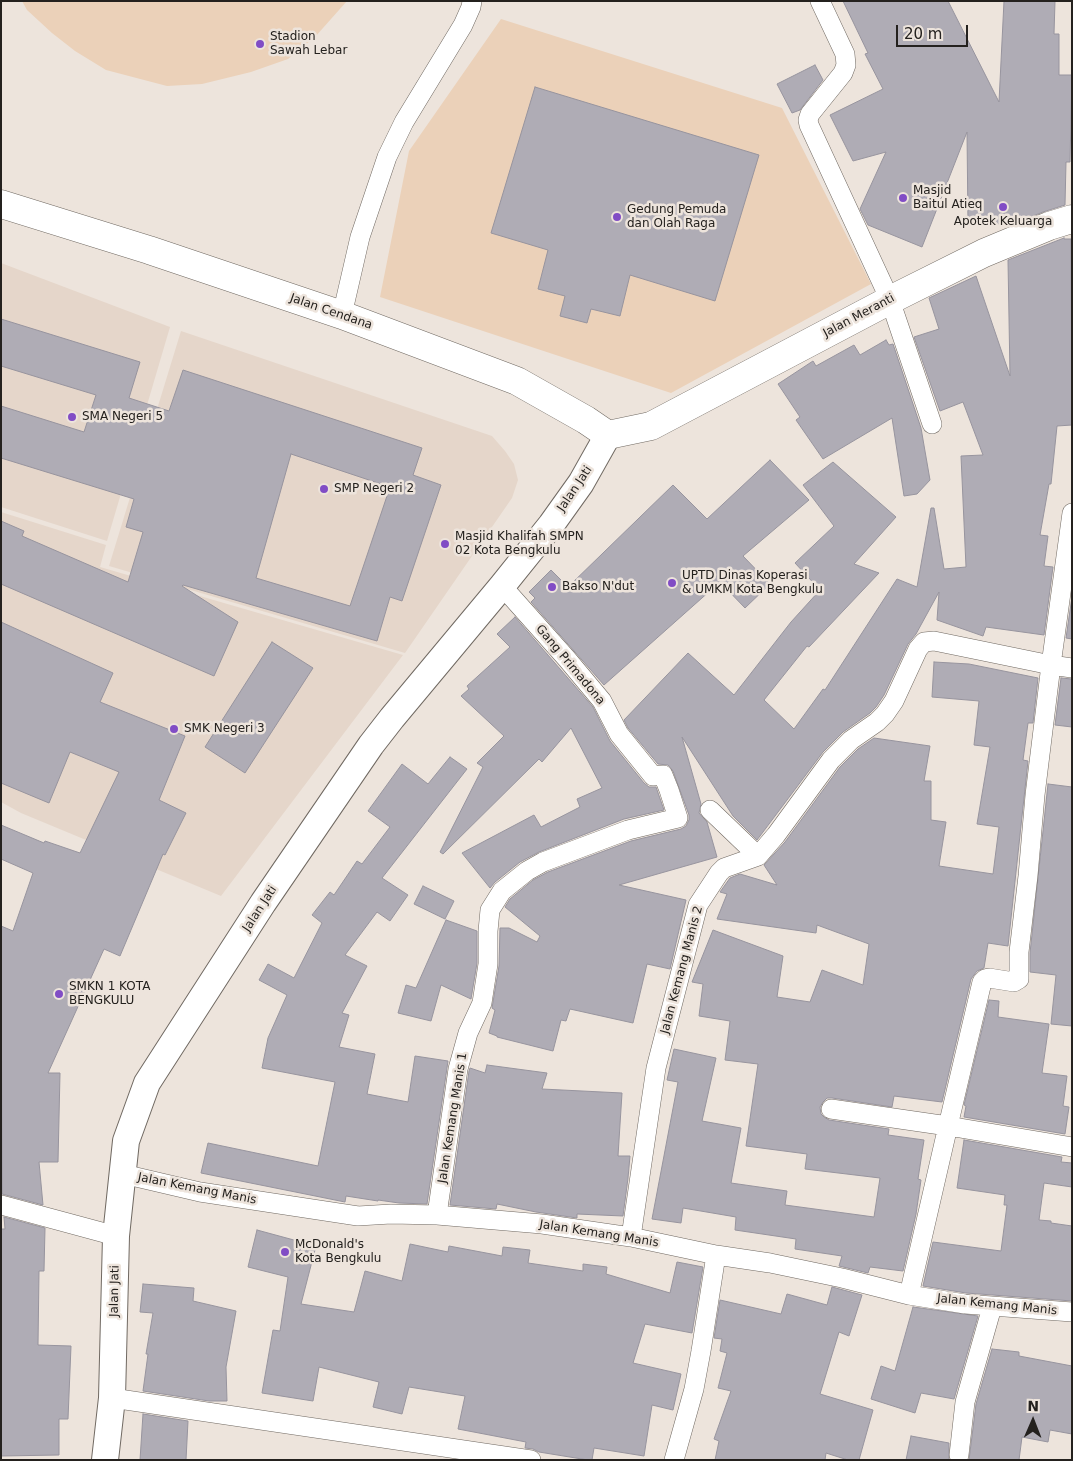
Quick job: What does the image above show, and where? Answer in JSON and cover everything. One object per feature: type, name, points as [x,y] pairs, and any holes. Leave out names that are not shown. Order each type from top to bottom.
[{"type":"main road","name":"Jalan Cendana","points":[[1,204],[158,253],[342,315],[517,381],[608,434]]},
{"type":"main road","name":"Jalan Meranti","points":[[608,434],[652,426],[890,300],[984,253],[1049,226],[1072,219]]},
{"type":"street","points":[[342,315],[360,237],[387,157],[404,122],[464,24],[472,1]]},
{"type":"street","points":[[820,1],[844,54],[846,65],[843,73],[810,114],[809,125],[890,300],[932,424]]},
{"type":"street","name":"Jalan Jati","points":[[105,1460],[112,1398],[116,1236],[126,1141],[147,1083],[237,944],[372,745],[392,718],[502,586],[582,483],[608,434]]},
{"type":"street","points":[[909,1295],[982,982],[984,979],[989,978],[1014,982],[1019,979],[1019,952],[1051,665],[1072,513]]},
{"type":"street","name":"Gang Primadona","points":[[502,586],[602,701],[619,734],[653,776],[663,775],[678,818]]},
{"type":"street","name":"Jalan Kemang Manis 2","points":[[631,1237],[656,1068],[698,905],[722,870],[758,856],[776,835],[831,760],[851,740],[885,714],[894,701],[918,649],[924,642],[934,641],[1072,668]]},
{"type":"street","points":[[710,810],[758,856]]},
{"type":"street","name":"Jalan Kemang Manis 1","points":[[438,1215],[458,1069],[468,1033],[482,1003],[488,964],[490,910],[502,891],[527,871],[543,862],[628,830],[678,818]]},
{"type":"street","points":[[831,1109],[948,1126],[1072,1148]]},
{"type":"street","name":"Jalan Kemang Manis","points":[[123,1174],[200,1192],[358,1216],[391,1214],[438,1215],[542,1224],[631,1237],[716,1255],[788,1266],[909,1295],[992,1307],[1072,1312]]},
{"type":"street","points":[[1,1205],[116,1236]]},
{"type":"street","points":[[674,1460],[694,1389],[716,1255]]},
{"type":"street","points":[[959,1455],[965,1402],[992,1307]]},
{"type":"street","points":[[112,1398],[531,1460]]},
{"type":"shaded area","points":[[22,1],[347,1],[315,37],[288,59],[251,72],[202,84],[167,86],[106,70],[75,51],[52,33],[27,10]]},
{"type":"shaded area","name":"Gedung Pemuda dan Olah Raga","points":[[501,19],[782,108],[871,284],[671,393],[380,297],[409,151]]},
{"type":"shaded area","name":"SMA Negeri 5","points":[[1,263],[170,327],[107,541],[1,507]]},
{"type":"shaded area","name":"SMP Negeri 2","points":[[181,331],[492,436],[505,451],[514,464],[518,480],[512,498],[405,653],[109,566]]},
{"type":"shaded area","name":"SMK Negeri 3","points":[[1,512],[106,545],[100,567],[403,655],[221,896],[21,813],[1,802]]},
{"type":"building","points":[[843,1],[948,1],[999,102],[1004,1],[1055,1],[1054,34],[1059,34],[1059,75],[1072,75],[1070,162],[1066,162],[1065,205],[1008,226],[1008,224],[968,224],[967,132],[922,247],[868,225],[860,209],[886,152],[853,161],[830,115],[883,89],[865,54],[868,53]]},
{"type":"building","points":[[815,65],[823,80],[800,110],[792,113],[777,84]]},
{"type":"building","points":[[535,87],[759,155],[715,301],[630,275],[620,316],[591,309],[587,323],[560,316],[565,296],[538,289],[548,250],[491,233]]},
{"type":"building","points":[[1064,238],[1071,239],[1072,425],[1057,426],[1051,484],[1049,484],[1040,535],[1048,536],[1044,566],[1053,567],[1044,635],[986,627],[983,636],[937,620],[939,592],[916,634],[908,644],[884,695],[876,707],[843,732],[823,752],[757,840],[733,816],[682,737],[701,804],[699,813],[707,822],[717,857],[619,885],[686,900],[670,969],[647,964],[633,1023],[570,1009],[566,1021],[561,1020],[553,1051],[497,1037],[489,1033],[495,1010],[492,1008],[499,966],[500,928],[509,928],[537,942],[540,936],[505,907],[510,899],[533,880],[548,872],[631,841],[681,829],[686,826],[689,815],[673,771],[668,765],[658,764],[628,728],[624,720],[688,653],[734,695],[791,622],[820,590],[795,563],[834,526],[803,485],[833,462],[896,517],[854,564],[879,573],[809,647],[807,646],[764,700],[794,729],[823,689],[825,690],[897,579],[917,587],[931,508],[934,508],[944,569],[966,567],[961,456],[983,455],[963,402],[940,411],[914,337],[939,329],[929,298],[976,276],[1010,376],[1008,260]]},
{"type":"building","points":[[1,319],[140,362],[129,398],[169,411],[183,370],[422,448],[413,475],[441,485],[402,601],[390,597],[377,641],[183,585],[238,622],[214,676],[1,584],[1,521],[24,531],[22,536],[128,582],[143,532],[126,527],[134,499],[1,458],[1,406],[84,432],[96,395],[1,366]],"holes":[[[291,454],[390,487],[350,606],[256,578]]]},
{"type":"building","points":[[886,340],[889,345],[893,344],[921,428],[930,480],[917,494],[904,496],[892,418],[823,459],[796,420],[800,417],[778,384],[813,361],[816,366],[854,345],[860,355]]},
{"type":"building","name":"UPTD Dinas Koperasi & UMKM Kota Bengkulu","points":[[770,460],[809,500],[743,556],[770,584],[745,608],[720,582],[604,685],[531,602],[535,598],[529,592],[551,570],[568,587],[673,485],[707,519]]},
{"type":"building","points":[[1072,597],[1072,639],[1066,638]]},
{"type":"building","points":[[515,617],[593,707],[610,741],[644,783],[649,787],[656,787],[664,810],[624,819],[539,852],[520,862],[490,888],[462,853],[534,815],[541,827],[580,807],[577,799],[602,788],[571,728],[542,762],[539,759],[443,854],[440,852],[483,767],[477,763],[504,736],[461,696],[469,689],[467,686],[510,647],[497,634]]},
{"type":"building","points":[[1,622],[113,673],[100,702],[185,736],[159,800],[186,813],[165,855],[163,854],[120,956],[104,949],[48,1073],[60,1073],[58,1162],[39,1162],[43,1205],[2,1194],[1,926],[13,931],[33,873],[1,859],[1,825],[44,843],[45,841],[80,853],[119,772],[70,752],[49,803],[1,783]]},
{"type":"building","points":[[272,642],[313,668],[245,773],[205,747]]},
{"type":"building","points":[[934,662],[969,664],[1038,678],[1033,723],[1028,723],[1023,760],[1028,761],[1008,946],[988,943],[984,968],[977,971],[971,979],[942,1102],[894,1096],[892,1107],[827,1098],[820,1107],[821,1114],[829,1120],[889,1129],[888,1135],[924,1140],[918,1179],[921,1180],[916,1214],[903,1271],[870,1267],[868,1273],[839,1266],[842,1256],[795,1249],[796,1239],[735,1230],[736,1217],[683,1208],[681,1223],[652,1219],[678,1082],[667,1080],[674,1049],[716,1058],[702,1121],[741,1128],[731,1183],[787,1191],[785,1205],[874,1217],[880,1178],[805,1169],[807,1154],[746,1146],[758,1064],[725,1060],[730,1021],[699,1016],[703,984],[692,982],[713,930],[783,956],[777,997],[810,1002],[822,970],[863,985],[869,944],[817,925],[816,933],[717,919],[727,894],[720,892],[730,878],[740,874],[777,885],[764,865],[785,842],[840,767],[858,749],[874,738],[930,746],[924,781],[931,781],[931,820],[946,822],[939,866],[993,874],[999,827],[977,824],[990,747],[974,745],[979,701],[932,697]]},
{"type":"building","points":[[1061,678],[1072,679],[1072,727],[1055,725]]},
{"type":"building","points":[[450,757],[467,769],[382,878],[408,895],[390,921],[377,912],[345,955],[367,966],[342,1013],[349,1015],[339,1047],[375,1054],[367,1094],[408,1102],[415,1056],[448,1061],[427,1204],[378,1201],[346,1196],[345,1202],[201,1173],[208,1143],[318,1166],[335,1082],[262,1068],[268,1038],[287,995],[259,980],[268,964],[294,978],[322,923],[312,915],[330,892],[334,895],[357,861],[362,864],[390,827],[368,811],[402,764],[428,784]]},
{"type":"building","points":[[1048,784],[1072,787],[1072,1026],[1051,1024],[1056,975],[1030,972],[1030,953]]},
{"type":"building","points":[[423,886],[454,901],[445,919],[414,904]]},
{"type":"building","points":[[446,920],[477,931],[477,963],[471,999],[441,985],[431,1021],[398,1013],[406,985],[416,988]]},
{"type":"building","points":[[989,1000],[999,1001],[998,1017],[1049,1024],[1042,1073],[1067,1076],[1063,1106],[1069,1107],[1065,1134],[964,1117],[966,1106],[964,1105]]},
{"type":"building","points":[[487,1065],[547,1073],[542,1089],[622,1093],[618,1156],[630,1156],[623,1216],[577,1214],[577,1218],[497,1204],[496,1209],[450,1205],[469,1071],[470,1068],[485,1073]]},
{"type":"building","points":[[964,1140],[1062,1157],[1061,1162],[1072,1163],[1072,1187],[1044,1183],[1039,1220],[1072,1226],[1072,1301],[966,1293],[923,1286],[933,1242],[1001,1251],[1007,1205],[1004,1205],[1005,1195],[957,1188]]},
{"type":"building","points":[[4,1217],[45,1228],[44,1271],[39,1271],[38,1345],[71,1346],[68,1419],[59,1419],[59,1455],[1,1456],[1,1229],[5,1229]]},
{"type":"building","points":[[257,1230],[316,1246],[301,1304],[354,1312],[365,1271],[402,1281],[410,1244],[448,1252],[449,1246],[502,1256],[503,1247],[530,1250],[528,1263],[583,1271],[583,1264],[607,1267],[606,1274],[670,1293],[677,1262],[703,1267],[692,1333],[645,1324],[633,1363],[681,1374],[673,1410],[652,1405],[644,1456],[594,1448],[592,1460],[588,1460],[539,1452],[525,1448],[526,1442],[458,1429],[465,1396],[409,1387],[402,1414],[373,1407],[379,1382],[319,1367],[313,1401],[262,1393],[273,1330],[280,1331],[288,1277],[248,1267]]},
{"type":"building","points":[[143,1284],[194,1288],[193,1301],[236,1311],[226,1367],[227,1401],[209,1401],[143,1391],[148,1354],[146,1354],[153,1313],[140,1312]]},
{"type":"building","points":[[832,1287],[862,1295],[849,1336],[839,1332],[820,1394],[873,1410],[859,1460],[848,1460],[826,1453],[825,1460],[715,1460],[719,1441],[714,1439],[731,1391],[718,1388],[727,1353],[720,1351],[722,1339],[714,1338],[720,1300],[781,1314],[787,1294],[827,1305]]},
{"type":"building","points":[[913,1307],[978,1316],[954,1399],[921,1393],[915,1413],[871,1399],[881,1366],[895,1371]]},
{"type":"building","points":[[992,1349],[1019,1352],[1019,1356],[1072,1366],[1072,1434],[1050,1430],[1048,1442],[1022,1437],[1019,1460],[969,1460],[976,1404]]},
{"type":"building","points":[[143,1414],[188,1421],[186,1460],[140,1460]]},
{"type":"building","points":[[911,1436],[949,1443],[949,1460],[906,1460]]},
{"type":"place","name":"Stadion Sawah Lebar","points":[[260,44]]},
{"type":"place","name":"Masjid Baitul Atieq","points":[[903,198]]},
{"type":"place","name":"Apotek Keluarga","points":[[1003,207]]},
{"type":"place","name":"Gedung Pemuda dan Olah Raga","points":[[617,217]]},
{"type":"place","name":"SMA Negeri 5","points":[[72,417]]},
{"type":"place","name":"SMP Negeri 2","points":[[324,489]]},
{"type":"place","name":"Masjid Khalifah SMPN 02 Kota Bengkulu","points":[[445,544]]},
{"type":"place","name":"UPTD Dinas Koperasi & UMKM Kota Bengkulu","points":[[672,583]]},
{"type":"place","name":"Bakso N'dut","points":[[552,587]]},
{"type":"place","name":"SMK Negeri 3","points":[[174,729]]},
{"type":"place","name":"SMKN 1 KOTA BENGKULU","points":[[59,994]]},
{"type":"place","name":"McDonald's Kota Bengkulu","points":[[285,1252]]}]
